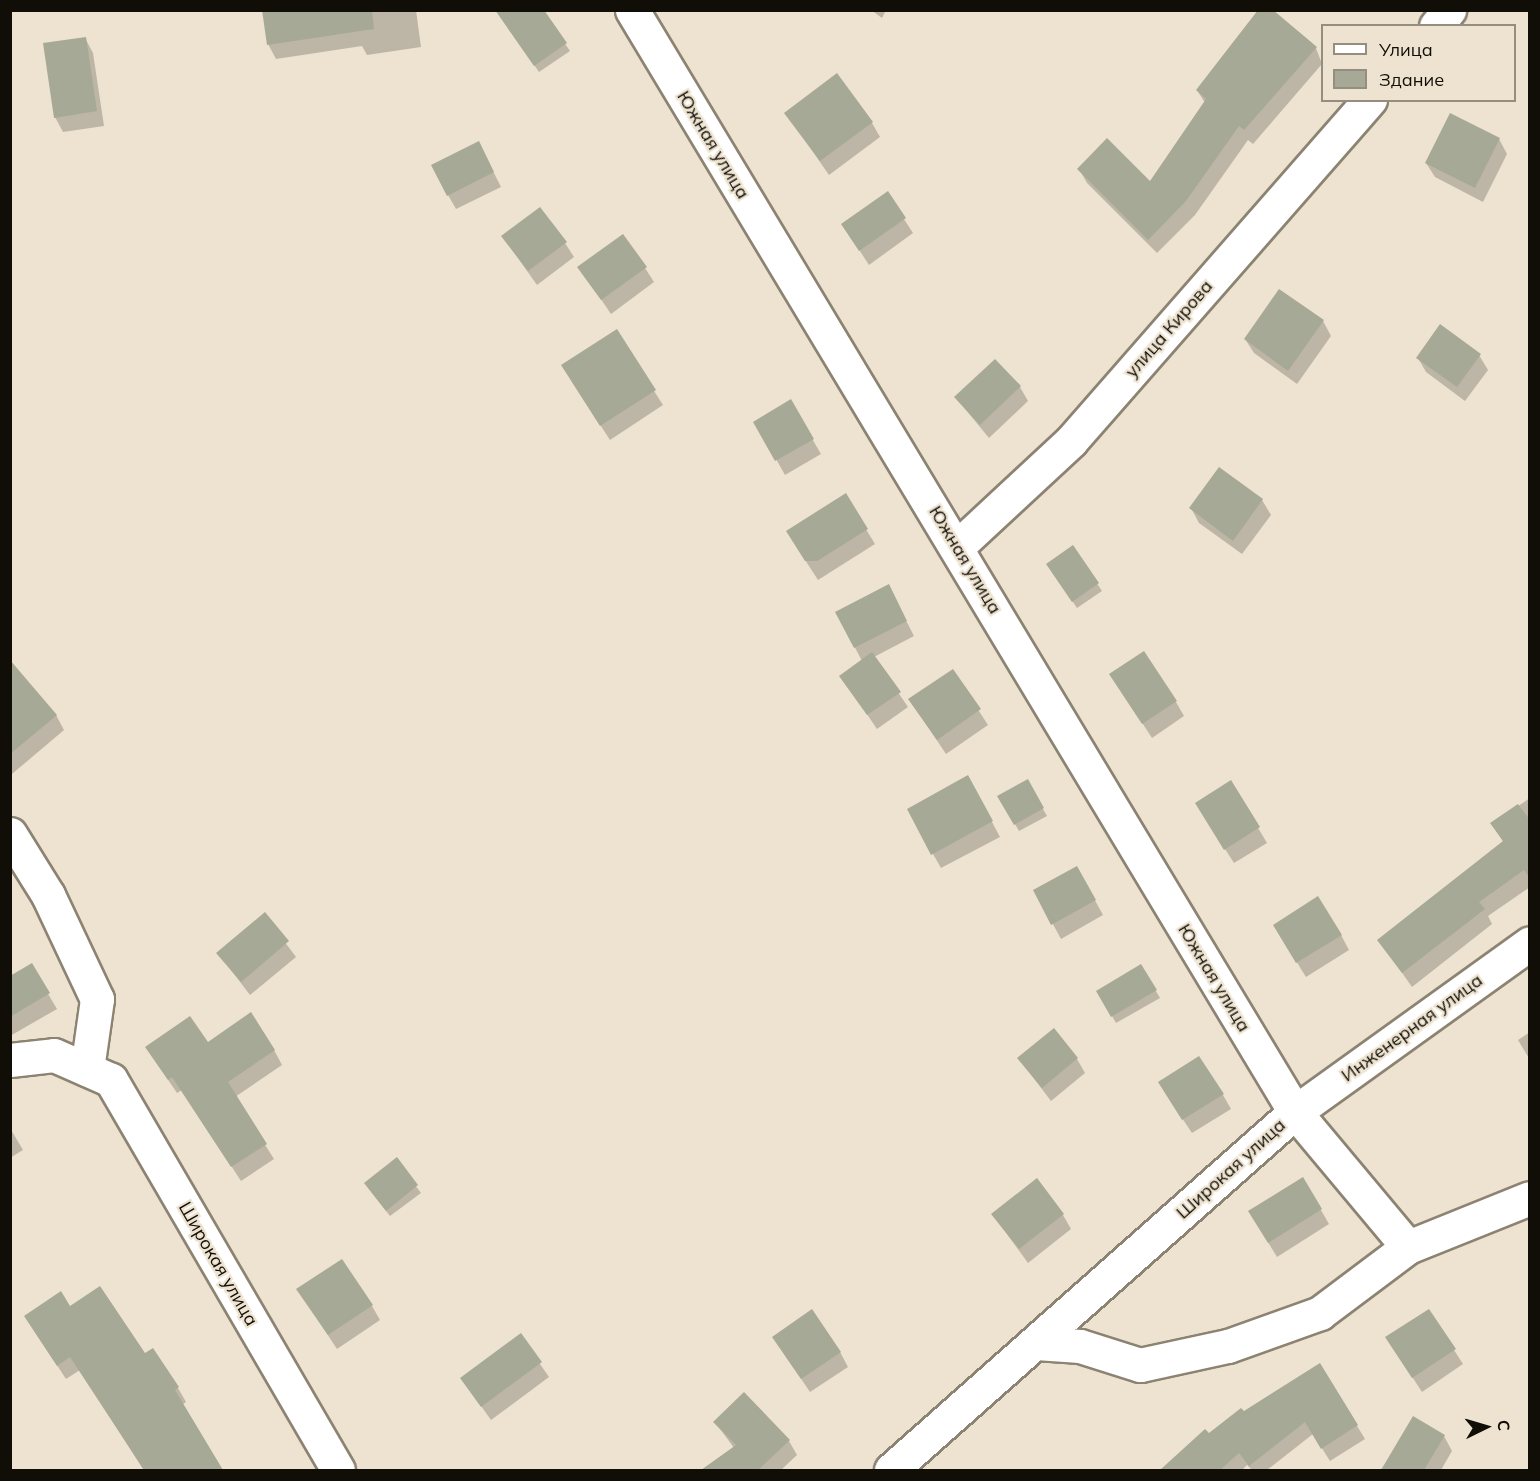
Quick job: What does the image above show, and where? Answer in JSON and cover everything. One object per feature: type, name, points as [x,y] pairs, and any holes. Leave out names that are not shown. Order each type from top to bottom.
[{"type":"street","name":"Южная улица","points":[[632,10],[1295,1112]]},
{"type":"street","points":[[1438,24],[1449,10]]},
{"type":"street","name":"улица Кирова","points":[[957,547],[1071,441],[1368,102]]},
{"type":"street","points":[[10,834],[48,895],[97,999],[87,1069]]},
{"type":"street","name":"Инженерная улица","points":[[1295,1112],[1530,943]]},
{"type":"street","name":"Широкая улица","points":[[10,1060],[54,1055],[111,1080],[338,1470]]},
{"type":"street","name":"Широкая улица","points":[[891,1470],[1295,1112],[1408,1247]]},
{"type":"street","points":[[1036,1342],[1080,1346],[1140,1365],[1227,1346],[1320,1312],[1408,1247],[1530,1198]]},
{"type":"building","points":[[262,10],[372,10],[374,29],[267,45]]},
{"type":"building","points":[[495,10],[544,10],[567,43],[534,66]]},
{"type":"building","points":[[1258,10],[1273,10],[1317,47],[1244,130],[1239,126],[1186,201],[1148,240],[1077,169],[1107,138],[1150,181],[1206,99],[1196,90]]},
{"type":"building","points":[[86,37],[97,111],[54,118],[43,43]]},
{"type":"building","points":[[837,73],[873,122],[820,161],[784,113]]},
{"type":"building","points":[[1450,113],[1500,138],[1475,188],[1425,163]]},
{"type":"building","points":[[479,141],[494,172],[447,196],[431,165]]},
{"type":"building","points":[[888,191],[906,218],[859,251],[841,224]]},
{"type":"building","points":[[540,207],[567,242],[528,271],[501,236]]},
{"type":"building","points":[[623,234],[647,267],[601,300],[577,267]]},
{"type":"building","points":[[1279,289],[1324,320],[1288,371],[1244,339]]},
{"type":"building","points":[[1440,324],[1481,354],[1457,387],[1416,358]]},
{"type":"building","points":[[617,329],[656,390],[600,426],[561,365]]},
{"type":"building","points":[[995,359],[1021,386],[980,425],[954,397]]},
{"type":"building","points":[[791,399],[814,439],[775,461],[753,422]]},
{"type":"building","points":[[1219,467],[1263,499],[1233,541],[1189,508]]},
{"type":"building","points":[[846,493],[868,529],[817,561],[805,561],[786,531]]},
{"type":"building","points":[[1073,545],[1099,583],[1072,602],[1046,564]]},
{"type":"building","points":[[889,584],[907,621],[854,648],[835,612]]},
{"type":"building","points":[[1144,651],[1177,701],[1142,724],[1109,674]]},
{"type":"building","points":[[872,652],[901,692],[867,715],[839,676]]},
{"type":"building","points":[[10,660],[57,715],[10,754]]},
{"type":"building","points":[[953,669],[981,709],[937,740],[908,699]]},
{"type":"building","points":[[968,775],[993,821],[931,855],[907,809]]},
{"type":"building","points":[[1028,779],[1044,808],[1014,825],[997,796]]},
{"type":"building","points":[[1231,780],[1260,827],[1224,850],[1195,803]]},
{"type":"building","points":[[1518,804],[1530,820],[1530,878],[1524,870],[1479,902],[1485,909],[1402,973],[1377,940],[1503,841],[1490,823]]},
{"type":"building","points":[[1077,866],[1096,900],[1051,925],[1033,890]]},
{"type":"building","points":[[1318,896],[1342,935],[1296,963],[1273,925]]},
{"type":"building","points":[[265,912],[289,941],[241,982],[216,953]]},
{"type":"building","points":[[32,963],[50,993],[10,1017],[10,976]]},
{"type":"building","points":[[1141,964],[1157,990],[1111,1017],[1096,991]]},
{"type":"building","points":[[251,1012],[275,1050],[228,1082],[267,1144],[231,1167],[172,1077],[168,1080],[145,1047],[190,1016],[208,1042]]},
{"type":"building","points":[[1054,1028],[1078,1058],[1042,1088],[1017,1058]]},
{"type":"building","points":[[1199,1056],[1224,1094],[1182,1120],[1158,1082]]},
{"type":"building","points":[[397,1157],[418,1185],[386,1211],[364,1183]]},
{"type":"building","points":[[1303,1177],[1322,1209],[1268,1243],[1248,1211]]},
{"type":"building","points":[[1037,1178],[1064,1214],[1019,1249],[991,1214]]},
{"type":"building","points":[[342,1259],[373,1305],[328,1335],[296,1289]]},
{"type":"building","points":[[100,1286],[145,1353],[153,1348],[179,1387],[175,1390],[223,1470],[144,1470],[70,1357],[57,1366],[24,1316],[61,1291],[70,1306]]},
{"type":"building","points":[[812,1309],[841,1352],[801,1379],[772,1337]]},
{"type":"building","points":[[1429,1309],[1456,1349],[1412,1378],[1385,1337]]},
{"type":"building","points":[[521,1333],[542,1362],[481,1407],[460,1378]]},
{"type":"building","points":[[1320,1363],[1358,1425],[1321,1449],[1305,1422],[1249,1466],[1239,1453],[1220,1470],[1160,1470],[1205,1429],[1209,1433],[1241,1408],[1244,1411]]},
{"type":"building","points":[[744,1392],[790,1440],[758,1470],[701,1470],[736,1445],[713,1422]]},
{"type":"building","points":[[1413,1416],[1445,1435],[1424,1470],[1381,1470]]}]
